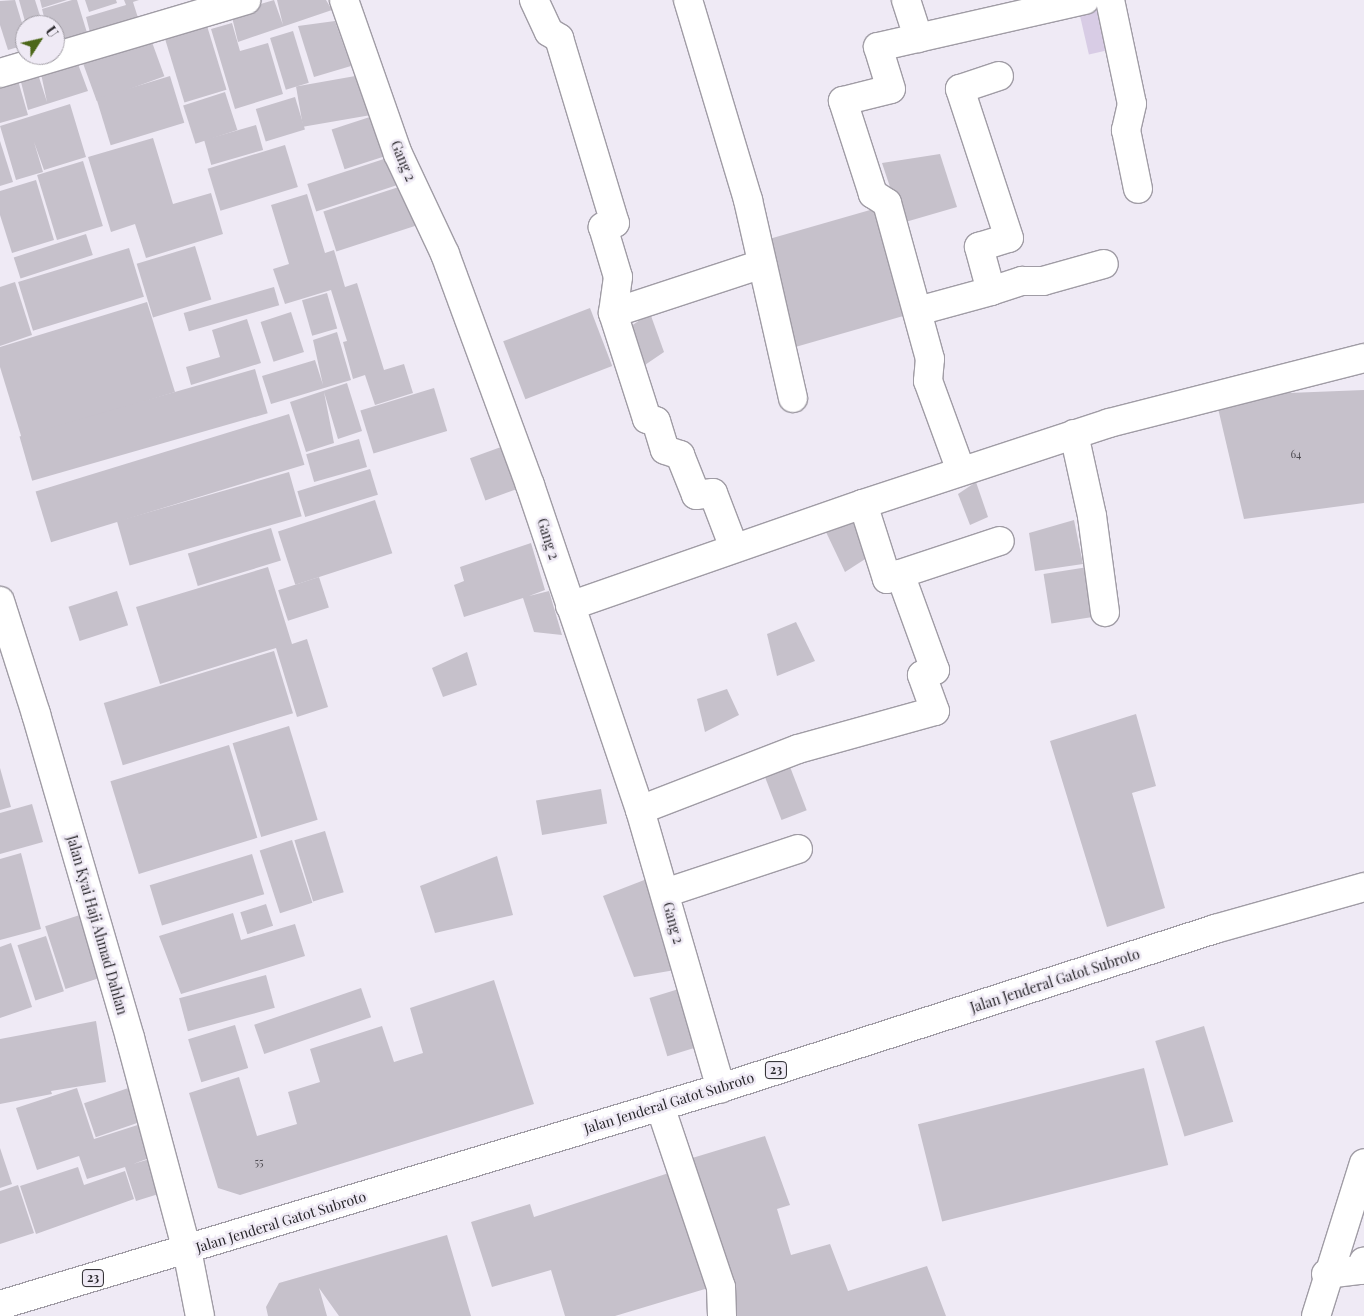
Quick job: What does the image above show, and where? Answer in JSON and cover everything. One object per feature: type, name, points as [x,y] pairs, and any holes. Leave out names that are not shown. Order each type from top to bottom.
[{"type":"main road","points":[[0,73],[246,0]]},
{"type":"main road","name":"Gang 2","points":[[344,0],[398,154],[466,309],[570,606],[640,810],[721,1088]]},
{"type":"main road","points":[[534,0],[549,32],[558,38],[615,223],[603,227],[618,276],[613,313],[646,419],[656,421],[666,450],[680,455],[696,495],[713,493],[734,548]]},
{"type":"main road","points":[[688,0],[743,182],[793,398]]},
{"type":"main road","points":[[906,0],[918,38]]},
{"type":"main road","points":[[1110,0],[1132,104],[1126,130],[1138,189]]},
{"type":"main road","points":[[961,471],[928,381],[930,358],[887,203],[873,194],[842,101],[891,89],[878,47],[1081,1]]},
{"type":"main road","points":[[992,291],[979,247],[1009,238],[960,89],[999,76]]},
{"type":"main road","points":[[613,313],[762,264]]},
{"type":"main road","points":[[918,311],[1022,281],[1042,281],[1104,264]]},
{"type":"main road","points":[[570,606],[734,548],[1074,434],[1190,400],[1364,358]]},
{"type":"main road","points":[[1074,434],[1092,516],[1105,612]]},
{"type":"main road","points":[[863,504],[887,579],[1000,541]]},
{"type":"main road","points":[[640,810],[798,749],[935,711],[922,675],[935,670],[900,574]]},
{"type":"main road","name":"Jalan Kyai Haji Ahmad Dahlan","points":[[0,601],[127,1028],[187,1250],[200,1316]]},
{"type":"main road","points":[[665,893],[798,849]]},
{"type":"main road","name":"Jalan Jenderal Gatot Subroto","points":[[0,1306],[721,1088],[1215,929],[1364,887]]},
{"type":"main road","points":[[660,1106],[721,1287],[722,1316]]},
{"type":"main road","points":[[1316,1316],[1326,1274],[1364,1163]]},
{"type":"main road","points":[[1326,1274],[1361,1270],[1364,1261]]},
{"type":"shaded area","points":[[1103,0],[1114,49],[1089,55],[1078,6]]},
{"type":"building","points":[[15,0],[20,15],[15,15],[15,48],[8,50],[0,25],[0,1]]},
{"type":"building","points":[[19,0],[35,0],[40,15],[23,15]]},
{"type":"building","points":[[40,0],[67,0],[42,8]]},
{"type":"building","points":[[77,0],[88,36],[65,43],[65,15],[44,15],[42,9]]},
{"type":"building","points":[[85,0],[116,0],[117,3],[89,12]]},
{"type":"building","points":[[124,0],[139,0],[133,2],[139,21],[91,36],[86,17],[126,5]]},
{"type":"building","points":[[274,0],[283,25],[277,0],[326,0],[332,10],[238,42],[231,13]]},
{"type":"building","points":[[204,16],[227,90],[184,102],[162,29]]},
{"type":"building","points":[[335,21],[351,66],[314,77],[298,26]]},
{"type":"building","points":[[232,23],[240,51],[268,43],[283,94],[235,109],[211,29]]},
{"type":"building","points":[[293,31],[309,83],[286,90],[270,38]]},
{"type":"building","points":[[149,34],[164,76],[97,101],[81,59]]},
{"type":"building","points":[[75,56],[88,91],[28,110],[18,70],[36,68],[47,102],[40,69],[51,65],[65,65],[65,60]]},
{"type":"building","points":[[361,75],[368,115],[303,127],[296,86]]},
{"type":"building","points":[[170,76],[184,123],[111,145],[96,99]]},
{"type":"building","points":[[17,77],[28,115],[0,123],[0,82]]},
{"type":"building","points":[[225,92],[237,130],[196,144],[183,106]]},
{"type":"building","points":[[295,97],[305,130],[266,142],[256,109]]},
{"type":"building","points":[[70,104],[86,157],[44,170],[34,142],[43,172],[16,180],[0,126]]},
{"type":"building","points":[[382,113],[395,153],[345,169],[332,129]]},
{"type":"building","points":[[256,125],[263,150],[211,165],[204,140]]},
{"type":"building","points":[[153,138],[173,204],[211,193],[223,234],[146,258],[135,224],[111,232],[88,157]]},
{"type":"building","points":[[0,141],[13,182],[0,186]]},
{"type":"building","points":[[285,145],[298,187],[220,211],[208,169]]},
{"type":"building","points":[[940,154],[957,207],[902,223],[882,163]]},
{"type":"building","points":[[390,157],[399,185],[316,211],[307,184]]},
{"type":"building","points":[[83,161],[103,226],[57,240],[37,175]]},
{"type":"building","points":[[36,180],[54,240],[12,253],[0,215],[0,191]]},
{"type":"building","points":[[408,184],[421,224],[336,251],[323,212]]},
{"type":"building","points":[[307,194],[325,253],[334,250],[345,287],[357,283],[384,370],[404,364],[413,393],[375,405],[365,375],[353,379],[343,342],[347,341],[331,290],[285,304],[273,269],[289,264],[271,205]]},
{"type":"building","points":[[884,206],[915,313],[795,347],[765,240]]},
{"type":"building","points":[[86,234],[93,255],[21,278],[14,257]]},
{"type":"building","points":[[195,246],[211,300],[153,317],[137,264]]},
{"type":"building","points":[[129,248],[144,297],[33,331],[18,282]]},
{"type":"building","points":[[15,282],[32,335],[0,346],[0,287]]},
{"type":"building","points":[[274,287],[279,305],[189,331],[184,313]]},
{"type":"building","points":[[327,293],[337,329],[312,336],[302,300]]},
{"type":"building","points":[[147,302],[175,392],[22,439],[0,367],[0,347]]},
{"type":"building","points":[[590,308],[612,366],[525,399],[503,341]]},
{"type":"building","points":[[291,312],[304,352],[274,362],[261,322]]},
{"type":"building","points":[[650,313],[664,352],[639,369],[624,331]]},
{"type":"building","points":[[247,319],[261,363],[191,385],[186,367],[220,357],[212,330]]},
{"type":"building","points":[[337,332],[351,380],[271,404],[262,376],[315,360],[323,385],[313,340]]},
{"type":"building","points":[[255,369],[268,413],[32,481],[19,437]]},
{"type":"building","points":[[347,383],[362,431],[338,439],[324,392],[334,443],[306,452],[290,402]]},
{"type":"building","points":[[434,388],[447,431],[374,454],[360,411]]},
{"type":"building","points":[[1364,390],[1364,503],[1244,519],[1217,404],[1263,394]]},
{"type":"building","points":[[289,414],[304,465],[51,542],[36,491]]},
{"type":"building","points":[[359,439],[367,467],[314,482],[306,454]]},
{"type":"building","points":[[501,447],[516,489],[485,501],[470,458]]},
{"type":"building","points":[[370,469],[378,495],[305,517],[297,491]]},
{"type":"building","points":[[289,472],[302,516],[130,566],[117,521]]},
{"type":"building","points":[[976,482],[988,517],[970,525],[958,494]]},
{"type":"building","points":[[375,500],[392,553],[295,585],[278,532]]},
{"type":"building","points":[[862,520],[873,554],[845,572],[826,532]]},
{"type":"building","points":[[1074,520],[1083,564],[1035,571],[1029,533]]},
{"type":"building","points":[[271,528],[281,561],[198,586],[188,553]]},
{"type":"building","points":[[531,543],[545,590],[529,596],[549,591],[562,635],[534,632],[523,598],[464,617],[454,585],[464,581],[460,567]]},
{"type":"building","points":[[268,567],[292,644],[307,639],[328,707],[297,717],[276,648],[160,684],[136,607]]},
{"type":"building","points":[[1088,567],[1096,616],[1051,623],[1044,574]]},
{"type":"building","points":[[319,577],[329,607],[288,621],[278,590]]},
{"type":"building","points":[[117,591],[128,625],[80,641],[68,607]]},
{"type":"building","points":[[796,622],[815,661],[777,676],[767,634]]},
{"type":"building","points":[[274,651],[293,713],[123,765],[104,703]]},
{"type":"building","points":[[467,652],[477,685],[443,697],[432,668]]},
{"type":"building","points":[[727,689],[739,715],[705,732],[697,699]]},
{"type":"building","points":[[1136,714],[1156,786],[1132,793],[1165,908],[1107,927],[1050,741]]},
{"type":"building","points":[[289,726],[318,820],[261,837],[233,743]]},
{"type":"building","points":[[229,745],[257,838],[139,874],[110,781]]},
{"type":"building","points":[[787,759],[807,810],[782,820],[762,769]]},
{"type":"building","points":[[0,768],[11,807],[0,810]]},
{"type":"building","points":[[601,789],[607,823],[542,835],[536,800]]},
{"type":"building","points":[[32,804],[43,842],[0,854],[0,813]]},
{"type":"building","points":[[325,831],[344,892],[313,902],[294,840]]},
{"type":"building","points":[[292,840],[312,903],[280,913],[260,851]]},
{"type":"building","points":[[21,853],[41,929],[0,940],[0,859]]},
{"type":"building","points":[[252,854],[264,894],[162,925],[150,885]]},
{"type":"building","points":[[497,856],[513,915],[435,933],[420,886]]},
{"type":"building","points":[[652,877],[681,969],[634,977],[603,896]]},
{"type":"building","points":[[266,904],[273,926],[247,934],[240,912]]},
{"type":"building","points":[[86,913],[106,976],[65,989],[45,926]]},
{"type":"building","points":[[233,913],[241,940],[295,924],[305,956],[181,994],[159,936]]},
{"type":"building","points":[[46,936],[64,991],[35,1000],[17,945]]},
{"type":"building","points":[[11,943],[32,1007],[0,1018],[0,947]]},
{"type":"building","points":[[266,975],[275,1008],[188,1031],[179,998]]},
{"type":"building","points":[[494,980],[534,1104],[240,1195],[218,1188],[189,1093],[239,1077],[257,1136],[297,1124],[288,1092],[320,1082],[310,1049],[382,1026],[394,1062],[423,1053],[410,1008]]},
{"type":"building","points":[[361,988],[371,1017],[264,1054],[254,1025]]},
{"type":"building","points":[[682,988],[700,1046],[667,1056],[649,998]]},
{"type":"building","points":[[96,1021],[106,1082],[51,1091],[52,1094],[0,1104],[0,1039]]},
{"type":"building","points":[[235,1025],[248,1068],[201,1082],[188,1039]]},
{"type":"building","points":[[1204,1026],[1233,1122],[1184,1137],[1155,1041]]},
{"type":"building","points":[[1144,1068],[1168,1165],[942,1221],[918,1124]]},
{"type":"building","points":[[137,1085],[149,1119],[96,1137],[84,1103]]},
{"type":"building","points":[[77,1088],[94,1139],[147,1122],[158,1155],[133,1164],[153,1158],[165,1192],[136,1201],[125,1167],[87,1179],[79,1156],[37,1170],[16,1108]]},
{"type":"building","points":[[765,1136],[790,1205],[777,1209],[791,1255],[830,1244],[848,1291],[927,1266],[946,1316],[733,1316],[689,1159]]},
{"type":"building","points":[[0,1148],[12,1184],[0,1188]]},
{"type":"building","points":[[78,1167],[84,1185],[125,1171],[134,1199],[36,1234],[20,1186]]},
{"type":"building","points":[[678,1170],[715,1286],[615,1316],[565,1316],[551,1270],[492,1287],[471,1222],[530,1204],[534,1217]]},
{"type":"building","points":[[18,1185],[34,1233],[0,1244],[0,1191]]},
{"type":"building","points":[[447,1235],[471,1316],[339,1316],[319,1288],[327,1316],[268,1316],[266,1307],[279,1283]]}]
